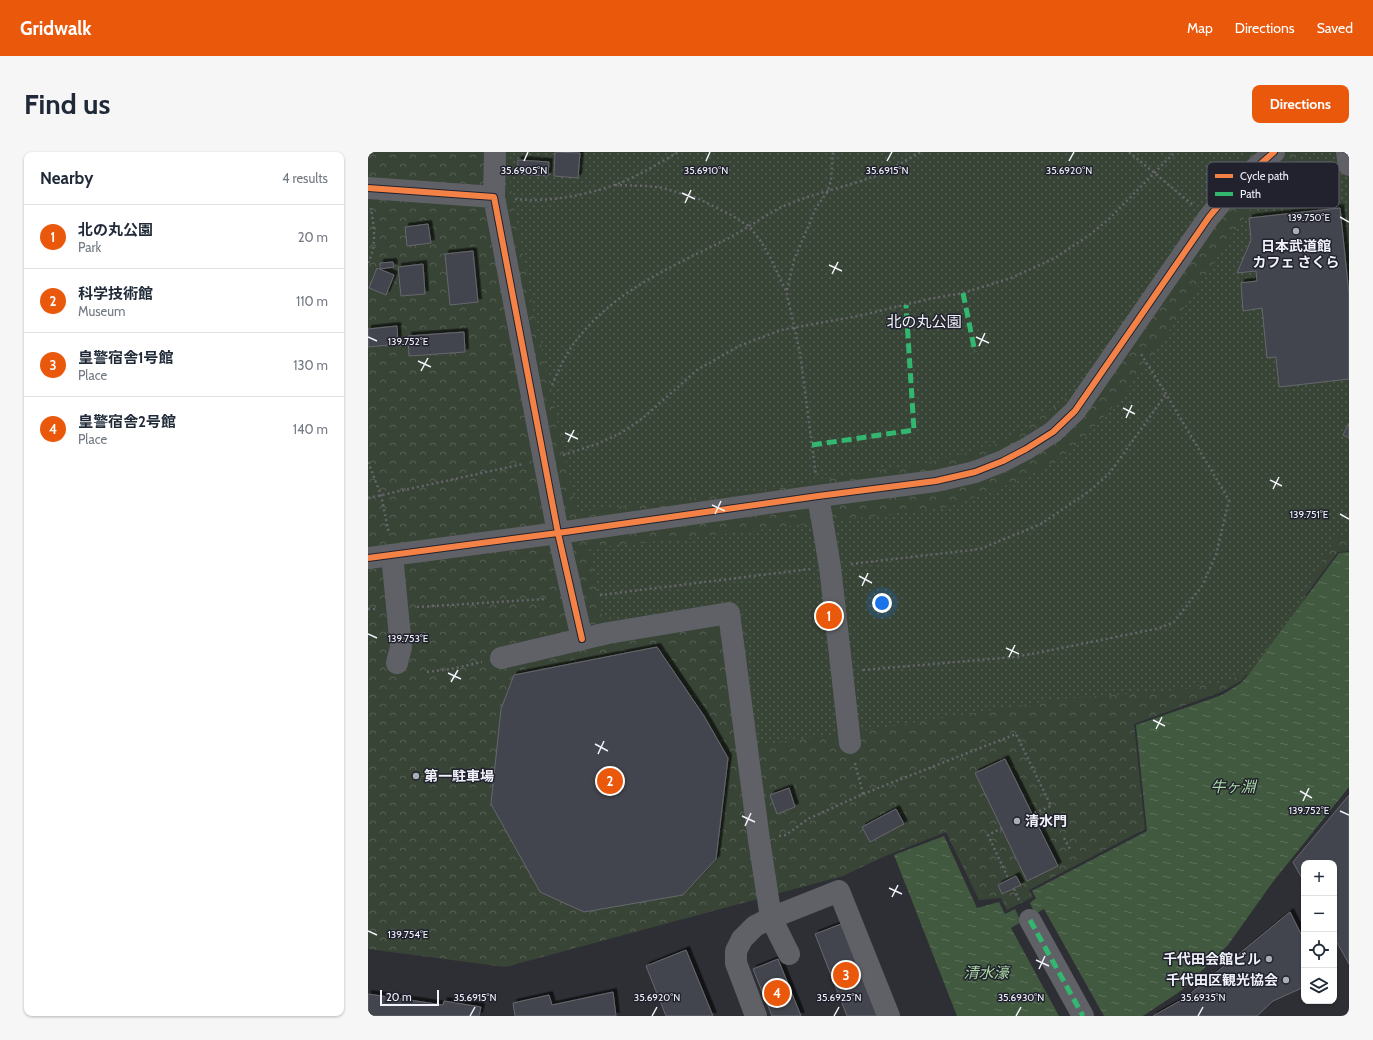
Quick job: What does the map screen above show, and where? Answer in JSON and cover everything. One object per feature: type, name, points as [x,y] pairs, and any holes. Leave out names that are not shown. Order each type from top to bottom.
[{"type":"street","points":[[496,152],[494,196],[545,458],[558,533],[582,639]]},
{"type":"street","points":[[1263,162],[1274,152]]},
{"type":"street","points":[[1348,152],[1349,165]]},
{"type":"street","points":[[369,198],[494,196]]},
{"type":"street","points":[[368,558],[936,480],[975,472],[1003,461],[1053,432],[1075,411],[1216,208]]},
{"type":"street","points":[[818,496],[830,567],[852,751]]},
{"type":"street","points":[[392,554],[401,647],[397,663]]},
{"type":"street","points":[[501,658],[582,639],[729,613],[759,840],[771,918],[789,954]]},
{"type":"street","points":[[756,1016],[736,963],[736,951],[742,939],[755,926],[771,918],[839,891],[889,1016]]},
{"type":"street","points":[[1025,911],[1084,1016]]},
{"type":"path","points":[[494,196],[520,200],[580,195],[615,185],[629,179],[679,152]]},
{"type":"path","points":[[786,290],[794,260],[816,208],[828,191],[831,180],[833,152]]},
{"type":"path","points":[[549,391],[562,363],[588,327],[608,308],[635,288],[667,268],[786,206],[876,176],[921,152]]},
{"type":"path","points":[[1129,152],[1209,217]]},
{"type":"path","points":[[368,498],[567,454],[597,444],[621,433],[644,418],[697,370],[739,346],[781,330],[858,316],[930,299],[963,293],[1011,278],[1055,258],[1088,236],[1108,220],[1130,199],[1154,172],[1175,152]]},
{"type":"path","points":[[615,185],[663,188],[712,205],[731,214],[750,226],[760,240],[786,290],[800,352],[818,496]]},
{"type":"path","points":[[368,263],[372,254],[375,232],[369,198]]},
{"type":"path","points":[[843,672],[1037,653],[1160,628],[1174,622],[1202,586],[1212,566],[1229,500],[1141,354]]},
{"type":"path","points":[[600,595],[980,549],[1041,524],[1088,492],[1109,474],[1166,394]]},
{"type":"path","points":[[368,462],[381,495],[392,554]]},
{"type":"path","points":[[368,609],[546,599]]},
{"type":"path","points":[[427,672],[451,669],[501,658]]},
{"type":"path","points":[[759,840],[786,834],[808,818],[863,794],[1016,734],[1051,806],[1032,814]]},
{"type":"path","points":[[852,751],[863,794]]},
{"type":"path","points":[[1002,828],[988,835],[1009,880]]},
{"type":"path","points":[[1064,838],[1070,849]]},
{"type":"path","points":[[1014,889],[1025,911]]},
{"type":"green space","name":"北の丸公園","points":[[368,152],[1349,152],[1349,551],[1338,552],[1307,593],[1292,628],[1241,681],[1221,692],[1134,724],[1145,829],[1029,890],[1033,897],[1007,910],[1001,898],[979,900],[946,832],[883,857],[843,876],[505,967],[368,949]]},
{"type":"green space","points":[[510,152],[1249,152],[1239,162],[1207,162],[1207,200],[1176,244],[1133,311],[1084,379],[1064,400],[1020,432],[994,445],[923,464],[784,487],[577,512],[533,308],[510,183]]},
{"type":"green space","points":[[1307,152],[1346,152],[1349,184],[1349,534],[1336,538],[1324,557],[1271,659],[1228,681],[1168,691],[1060,699],[874,729],[756,745],[742,606],[603,621],[589,548],[690,538],[941,508],[1006,486],[1036,472],[1065,454],[1079,443],[1100,421],[1132,383],[1161,343],[1252,208],[1339,208],[1339,162],[1294,162]]},
{"type":"water","name":"牛ヶ淵","points":[[1349,552],[1349,787],[1272,883],[1228,945],[1182,990],[1143,1016],[1104,1016],[1044,909],[1035,914],[1030,903],[1036,898],[1032,891],[1147,831],[1136,725],[1222,695],[1241,683],[1339,553]]},
{"type":"water","name":"清水濠","points":[[944,836],[977,908],[999,902],[1005,914],[1015,909],[1021,922],[1011,928],[1059,1016],[957,1016],[894,855]]},
{"type":"building","points":[[555,152],[580,153],[578,178],[554,176]]},
{"type":"building","points":[[518,160],[549,162],[548,176],[517,174]]},
{"type":"building","points":[[1340,208],[1349,294],[1349,379],[1279,387],[1276,357],[1267,358],[1262,308],[1243,311],[1241,283],[1257,281],[1256,271],[1237,273],[1251,240],[1249,218]]},
{"type":"building","points":[[428,224],[431,243],[407,246],[405,227]]},
{"type":"building","points":[[473,251],[478,302],[450,305],[445,254]]},
{"type":"building","points":[[393,262],[394,267],[380,269],[380,263]]},
{"type":"building","points":[[423,264],[425,294],[401,296],[398,267]]},
{"type":"building","points":[[377,268],[394,275],[386,295],[369,288]]},
{"type":"building","points":[[397,326],[398,344],[368,347],[368,329]]},
{"type":"building","points":[[464,332],[465,352],[409,356],[408,336]]},
{"type":"building","points":[[1349,423],[1349,438],[1343,435]]},
{"type":"building","points":[[657,647],[704,716],[728,758],[716,859],[683,895],[584,912],[540,892],[491,804],[501,709],[514,675]]},
{"type":"building","name":"清水門","points":[[1005,759],[1058,866],[1027,881],[975,773]]},
{"type":"building","points":[[789,788],[795,807],[777,814],[770,795]]},
{"type":"building","points":[[1349,795],[1349,964],[1337,942],[1337,860],[1301,860],[1301,877],[1293,862]]},
{"type":"building","points":[[896,809],[904,824],[870,842],[862,827]]},
{"type":"building","points":[[1016,876],[1021,885],[1002,894],[998,885]]},
{"type":"building","name":"千代田会館ビル","points":[[1290,912],[1301,934],[1301,988],[1273,1001],[1257,1016],[1153,1016],[1185,998]]},
{"type":"building","points":[[841,924],[877,1016],[847,1016],[815,934]]},
{"type":"building","points":[[686,950],[713,1016],[666,1016],[646,966]]},
{"type":"building","points":[[778,959],[801,1016],[772,1016],[753,969]]},
{"type":"building","points":[[613,992],[616,1016],[515,1016],[513,1003],[549,995],[552,1005]]},
{"type":"building","points":[[368,994],[443,1005],[444,1001],[481,1007],[479,1016],[368,1016]]},
{"type":"marked path","points":[[963,293],[975,352]]},
{"type":"marked path","points":[[812,445],[914,430],[906,305]]},
{"type":"marked path","points":[[1030,920],[1083,1016]]},
{"type":"cycle path","points":[[1263,162],[1274,152]]},
{"type":"cycle path","points":[[368,188],[494,197],[558,533],[582,639]]},
{"type":"cycle path","points":[[368,558],[936,481],[975,472],[1003,461],[1053,432],[1075,411],[1216,208]]},
{"type":"place","name":"日本武道館 カフェ さくら","points":[[1296,231]]},
{"type":"place","name":"北の丸公園","points":[[829,616]]},
{"type":"place","name":"第一駐車場","points":[[416,776]]},
{"type":"place","name":"科学技術館","points":[[610,781]]},
{"type":"place","name":"清水門","points":[[1017,821]]},
{"type":"place","name":"千代田会館ビル","points":[[1269,959]]},
{"type":"place","name":"皇警宿舎1号館","points":[[846,975]]},
{"type":"place","name":"千代田区観光協会","points":[[1286,980]]},
{"type":"place","name":"皇警宿舎2号館","points":[[777,993]]},
{"type":"district","name":"北の丸公園","points":[[924,322]]}]
